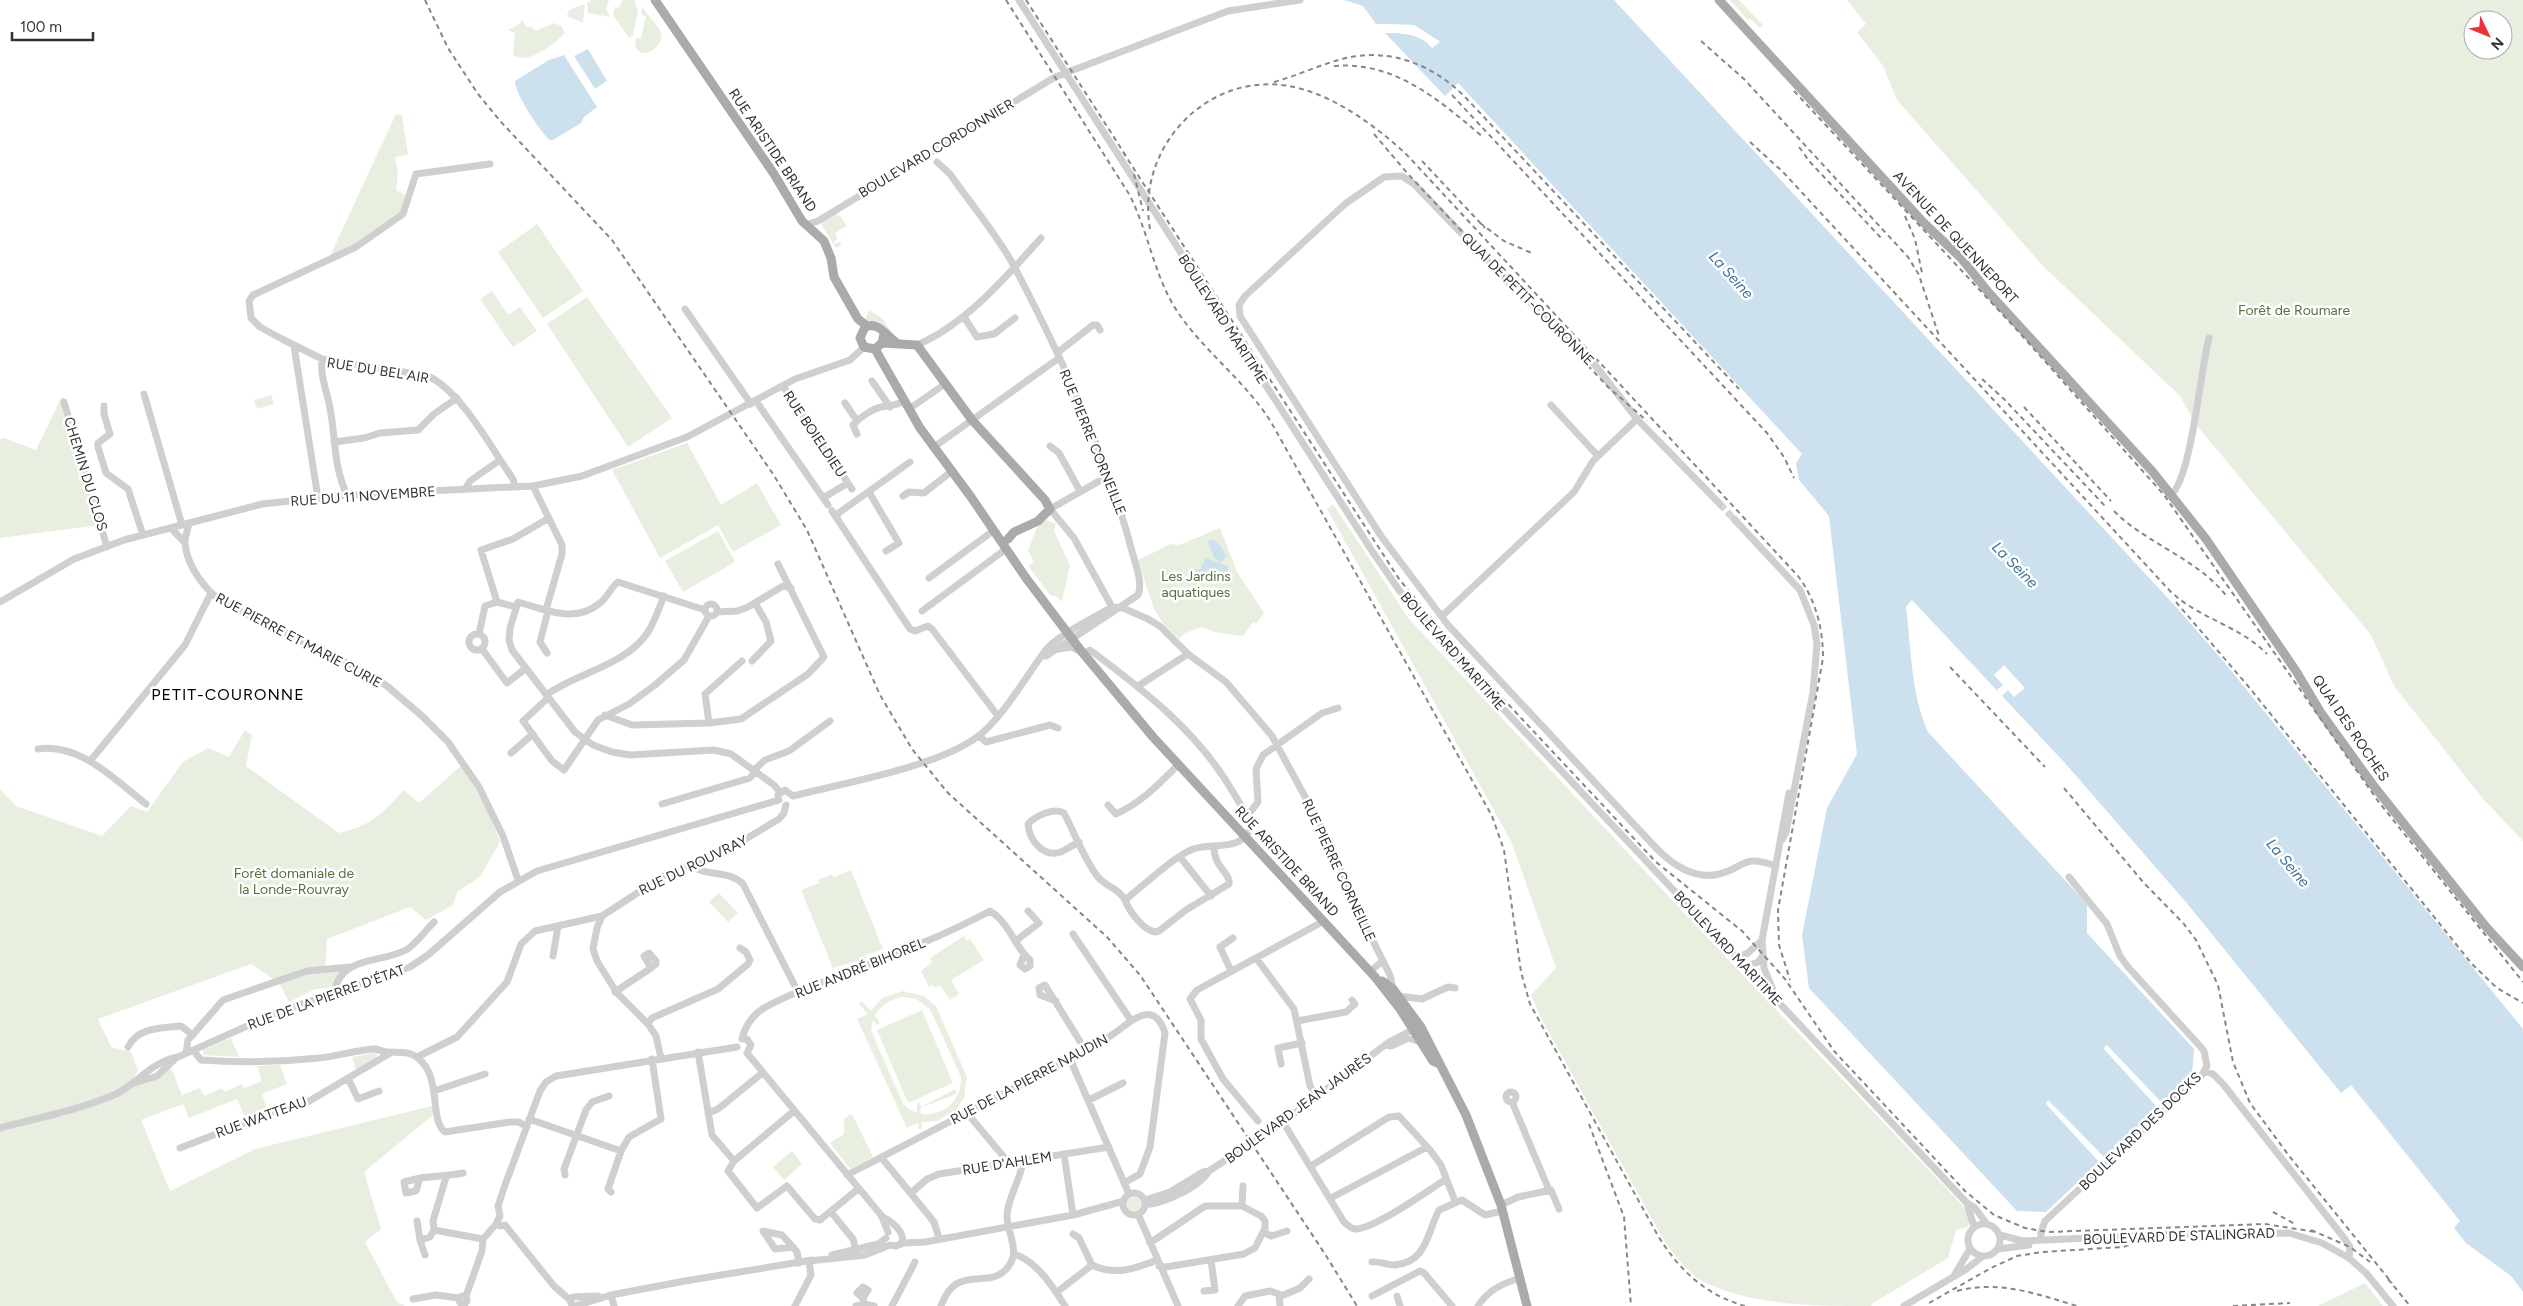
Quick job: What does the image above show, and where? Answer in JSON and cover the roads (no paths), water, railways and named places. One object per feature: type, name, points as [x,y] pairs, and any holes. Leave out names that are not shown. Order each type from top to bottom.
[{"type":"main road","name":"RUE ARISTIDE BRIAND","points":[[654,0],[774,174],[802,221],[808,224],[828,249],[834,277],[864,329],[879,327],[880,342],[906,405],[993,531],[1008,547],[1069,636],[1179,764],[1244,836],[1404,1010],[1415,1019],[1423,1038],[1468,1120],[1502,1208],[1527,1306]]},
{"type":"main road","name":"AVENUE DE QUENNEPORT","points":[[1719,0],[1924,223],[1961,258],[1989,293],[2122,436],[2171,495]]},
{"type":"main road","points":[[864,329],[860,338],[864,347],[880,342],[917,345],[972,420],[1045,500],[1050,509],[1038,521],[1014,532],[1008,547]]},
{"type":"main road","name":"QUAI DES ROCHES","points":[[2171,495],[2206,539],[2296,671],[2321,713],[2373,785],[2487,928],[2523,967]]},
{"type":"main road","name":"RUE ARISTIDE BRIAND","points":[[1373,975],[1395,992],[1414,1029],[1423,1038]]},
{"type":"street","name":"BOULEVARD MARITIME","points":[[1019,0],[1399,590],[1456,658],[1967,1203],[1975,1208],[1987,1224]]},
{"type":"street","name":"BOULEVARD CORDONNIER","points":[[808,224],[818,221],[1048,81],[1228,11],[1300,0]]},
{"type":"street","name":"RUE PIERRE CORNEILLE","points":[[937,162],[950,174],[1014,267],[1058,356],[1120,503],[1140,587],[1138,595],[1114,607]]},
{"type":"street","points":[[322,359],[260,327],[251,318],[249,301],[253,295],[356,247],[403,214],[416,174],[490,164]]},
{"type":"street","name":"QUAI DE PETIT-COURONNE","points":[[1442,616],[1419,589],[1381,536],[1239,311],[1239,305],[1245,296],[1345,204],[1384,177],[1402,176],[1414,184],[1511,285],[1588,356],[1637,419],[1720,504]]},
{"type":"street","points":[[917,345],[964,317],[1041,238]]},
{"type":"street","points":[[685,309],[833,511],[910,628],[915,631],[928,626],[932,629],[998,716]]},
{"type":"street","points":[[964,317],[977,337],[994,334],[1015,318]]},
{"type":"street","points":[[934,447],[1058,356],[1093,325],[1097,325],[1100,330]]},
{"type":"street","points":[[2171,495],[2180,482],[2187,458],[2208,338]]},
{"type":"street","points":[[294,346],[318,498]]},
{"type":"street","name":"RUE DU 11 NOVEMBRE","points":[[0,602],[74,559],[143,536],[262,504],[347,495],[533,486],[582,476],[665,446],[733,414],[807,374],[850,360],[864,347]]},
{"type":"street","name":"RUE DU BEL AIR","points":[[347,495],[336,466],[330,408],[320,371],[322,359],[428,376],[442,382],[457,398],[513,479],[515,487]]},
{"type":"street","points":[[872,381],[890,406]]},
{"type":"street","points":[[857,434],[853,425],[857,420],[880,407],[906,405],[945,384]]},
{"type":"street","name":"RUE BOIELDIEU","points":[[783,386],[854,491],[823,498]]},
{"type":"street","points":[[144,394],[186,524],[185,543]]},
{"type":"street","points":[[334,442],[364,438],[380,433],[418,430],[434,414],[457,398]]},
{"type":"street","name":"CHEMIN DU CLOS","points":[[64,402],[108,547]]},
{"type":"street","points":[[845,403],[857,420]]},
{"type":"street","points":[[1551,405],[1598,456]]},
{"type":"street","points":[[104,406],[104,414],[110,434],[98,443],[98,447],[106,473],[128,489],[143,536]]},
{"type":"street","points":[[1637,419],[1598,456],[1574,492],[1442,616],[1523,706],[1669,861],[1685,870],[1703,875],[1722,874],[1748,861],[1761,861],[1776,866]]},
{"type":"street","points":[[1050,446],[1059,453],[1080,491]]},
{"type":"street","points":[[465,490],[470,481],[500,460]]},
{"type":"street","points":[[833,511],[854,491],[869,492],[910,462]]},
{"type":"street","points":[[903,496],[909,492],[924,492],[952,471]]},
{"type":"street","points":[[1044,656],[1046,650],[1114,607],[1074,538],[1050,509],[1108,476]]},
{"type":"street","points":[[533,486],[562,544],[562,554],[540,642],[547,653]]},
{"type":"street","points":[[869,492],[899,543],[886,551]]},
{"type":"street","points":[[497,602],[481,550],[512,539],[549,518]]},
{"type":"street","points":[[1734,519],[1800,590],[1814,626],[1817,658],[1803,748],[1786,832],[1782,840],[1776,866],[1762,940],[1762,957],[1777,1000]]},
{"type":"street","name":"RUE PIERRE ET MARIE CURIE","points":[[171,528],[185,543],[189,558],[199,578],[211,593],[224,603],[366,673],[392,690],[448,742],[479,787],[503,836],[518,880]]},
{"type":"street","points":[[929,578],[993,531]]},
{"type":"street","points":[[922,611],[1008,547]]},
{"type":"street","points":[[605,715],[632,725],[709,723],[741,719],[808,674],[821,663],[824,657],[822,650],[778,564]]},
{"type":"street","points":[[791,588],[783,586],[737,612],[718,612],[714,616],[664,596],[618,582],[601,602],[578,615],[568,615],[518,602],[509,640],[512,650],[547,697],[575,732],[585,740],[612,752],[630,755],[714,750],[731,754],[774,785],[780,792],[779,800],[786,805],[791,803],[793,796]]},
{"type":"street","points":[[91,760],[185,645],[211,593]]},
{"type":"street","points":[[664,596],[647,633],[630,649],[619,658],[562,684],[523,721],[552,761],[564,770],[598,720],[629,704],[674,670],[692,648],[707,613],[706,605],[711,603],[716,605],[718,612]]},
{"type":"street","points":[[479,634],[485,606],[497,602],[516,607]]},
{"type":"street","points":[[752,661],[771,641],[766,622],[755,603]]},
{"type":"street","name":"RUE PIERRE CORNEILLE","points":[[1114,607],[1154,623],[1188,654],[1226,682],[1256,715],[1277,744],[1328,839],[1382,962],[1390,975],[1395,992]]},
{"type":"street","points":[[479,634],[484,637],[486,642],[482,649],[474,650],[469,644],[472,636],[479,634]]},
{"type":"street","points":[[793,796],[906,767],[963,747],[979,736],[998,716],[1031,668],[1044,656],[1064,647],[1082,653],[1090,650],[1138,686],[1193,736],[1229,785],[1251,826],[1244,836],[1228,846],[1192,849],[1125,900]]},
{"type":"street","points":[[482,649],[507,683],[526,668]]},
{"type":"street","points":[[1138,686],[1188,654]]},
{"type":"street","points":[[709,723],[705,694],[742,661]]},
{"type":"street","points":[[1247,816],[1259,798],[1256,773],[1258,762],[1267,751],[1322,713],[1338,708]]},
{"type":"street","points":[[662,804],[750,778],[754,770],[765,760],[788,751],[830,720]]},
{"type":"street","points":[[979,736],[986,742],[1050,725],[1058,728]]},
{"type":"street","points":[[511,753],[533,734]]},
{"type":"street","points":[[38,750],[48,748],[91,760],[146,804]]},
{"type":"street","points":[[1108,805],[1116,814],[1131,808],[1146,798],[1179,764]]},
{"type":"street","points":[[780,792],[785,790],[793,796]]},
{"type":"street","name":"RUE DE LA PIERRE D'ÉTAT","points":[[0,1128],[86,1106],[118,1093],[131,1084],[157,1076],[178,1057],[276,1013],[385,977],[418,963],[496,896],[518,880],[537,871],[779,800]]},
{"type":"street","name":"RUE DU ROUVRAY","points":[[417,1057],[456,1037],[507,982],[521,944],[535,931],[602,916],[665,876],[693,867],[738,846],[779,819],[784,813],[786,805]]},
{"type":"street","points":[[1079,842],[1060,852],[1046,851],[1038,847],[1030,835],[1028,824],[1032,820],[1059,810],[1064,814],[1098,876],[1118,890],[1129,909],[1149,930],[1155,932],[1186,910],[1227,888],[1230,881],[1215,861],[1214,847]]},
{"type":"street","points":[[1180,857],[1211,896]]},
{"type":"street","points":[[693,867],[703,872],[730,875],[743,884],[798,992]]},
{"type":"street","name":"BOULEVARD DES DOCKS","points":[[2041,1240],[2041,1232],[2045,1221],[2204,1071],[2207,1066],[2204,1052],[2128,967],[2120,956],[2107,924],[2069,877]]},
{"type":"street","name":"RUE ANDRÉ BIHOREL","points":[[742,1039],[745,1029],[757,1013],[798,992],[926,942],[990,911],[1016,940]]},
{"type":"street","points":[[1024,955],[1016,940],[1039,923],[1028,911]]},
{"type":"street","points":[[602,916],[596,928],[593,949],[597,961],[616,992],[648,1024],[656,1036],[661,1058]]},
{"type":"street","points":[[1258,1121],[1223,1079],[1201,1039],[1201,1020],[1190,999],[1197,990],[1324,921]]},
{"type":"street","points":[[434,922],[408,949],[350,967],[307,971],[223,1000],[186,1045],[201,1060],[265,1062],[326,1057],[374,1049],[405,1052],[417,1057],[429,1071],[440,1127],[447,1133],[510,1122],[519,1122],[527,1127]]},
{"type":"street","points":[[553,956],[558,926]]},
{"type":"street","points":[[1073,934],[1130,1019],[1145,1014],[1152,1016],[1163,1025],[1165,1033],[1150,1147],[1140,1174],[1124,1183]]},
{"type":"street","points":[[1232,971],[1220,947],[1233,938]]},
{"type":"street","points":[[1737,958],[1748,953],[1762,940]]},
{"type":"street","points":[[648,1024],[652,1018],[728,983],[750,960],[746,952],[740,948]]},
{"type":"street","points":[[1746,967],[1758,962],[1762,957]]},
{"type":"street","points":[[1256,958],[1294,1009],[1310,1086],[1317,1096]]},
{"type":"street","points":[[1373,975],[1382,962]]},
{"type":"street","points":[[334,993],[336,981],[350,967]]},
{"type":"street","points":[[616,992],[651,968]]},
{"type":"street","points":[[1046,985],[1086,1050]]},
{"type":"street","points":[[1395,992],[1414,998],[1426,998],[1448,987],[1455,988]]},
{"type":"street","points":[[1405,1037],[1404,1010],[1414,998]]},
{"type":"street","points":[[1298,1021],[1346,1012],[1355,1004],[1352,1000]]},
{"type":"street","name":"RUE DE LA PIERRE NAUDIN","points":[[847,1175],[1070,1059],[1117,1032],[1130,1019]]},
{"type":"street","points":[[1405,1037],[1414,1029],[1415,1019]]},
{"type":"street","points":[[128,1047],[140,1033],[155,1028],[181,1026],[193,1035]]},
{"type":"street","points":[[1405,1037],[1423,1038]]},
{"type":"street","name":"BOULEVARD JEAN JAURÈS","points":[[1145,1203],[1170,1192],[1203,1172],[1209,1171],[1283,1122],[1387,1046],[1391,1046],[1405,1037]]},
{"type":"street","points":[[746,1053],[751,1048],[751,1043],[742,1039],[736,1047],[652,1059],[556,1076],[546,1082],[540,1091],[529,1119],[498,1206],[501,1221],[554,1286],[574,1303],[809,1261],[878,1244],[896,1229]]},
{"type":"street","points":[[1281,1064],[1278,1048],[1302,1043]]},
{"type":"street","points":[[736,1047],[740,1052],[746,1053],[858,1189],[903,1236],[938,1238]]},
{"type":"street","name":"RUE WATTEAU","points":[[180,1148],[278,1110],[306,1103],[392,1052]]},
{"type":"street","points":[[698,1052],[712,1135],[734,1161]]},
{"type":"street","points":[[611,1192],[608,1189],[621,1151],[629,1137],[661,1119],[652,1059]]},
{"type":"street","points":[[1070,1059],[1129,1194]]},
{"type":"street","points":[[2204,1071],[2213,1074],[2219,1080],[2344,1238],[2350,1247],[2349,1258]]},
{"type":"street","points":[[434,1091],[485,1074]]},
{"type":"street","points":[[708,1112],[718,1109],[762,1074]]},
{"type":"street","points":[[348,1078],[358,1099],[379,1091]]},
{"type":"street","points":[[1088,1100],[1123,1083]]},
{"type":"street","points":[[565,1175],[564,1169],[588,1106],[609,1096]]},
{"type":"street","points":[[1512,1102],[1549,1190],[1559,1208]]},
{"type":"street","points":[[794,1111],[734,1161],[728,1171],[757,1208],[787,1186],[815,1219],[820,1220],[858,1189]]},
{"type":"street","points":[[966,1112],[1009,1163]]},
{"type":"street","points":[[1310,1166],[1336,1148],[1389,1117],[1399,1116],[1428,1147],[1441,1165],[1455,1201]]},
{"type":"street","points":[[529,1119],[621,1151]]},
{"type":"street","points":[[1283,1122],[1344,1222],[1351,1229],[1358,1229],[1392,1213],[1446,1179]]},
{"type":"street","name":"RUE D'AHLEM","points":[[911,1193],[933,1176],[1109,1147]]},
{"type":"street","points":[[1331,1198],[1428,1147]]},
{"type":"street","points":[[1064,1154],[1073,1215]]},
{"type":"street","points":[[881,1158],[934,1222],[938,1238]]},
{"type":"street","points":[[941,1306],[947,1290],[953,1284],[1000,1274],[1009,1266],[1014,1254],[1007,1212],[1022,1170],[1023,1161]]},
{"type":"street","points":[[420,1178],[439,1175],[446,1177],[463,1172]]},
{"type":"street","points":[[420,1240],[430,1237],[434,1230],[433,1221],[446,1177]]},
{"type":"street","points":[[1242,1206],[1243,1186]]},
{"type":"street","points":[[1372,1262],[1403,1264],[1418,1256],[1429,1238],[1439,1210],[1455,1201],[1462,1200],[1485,1215],[1502,1208],[1518,1198],[1549,1190]]},
{"type":"street","points":[[1129,1194],[1138,1194],[1145,1203],[1138,1214]]},
{"type":"street","points":[[809,1261],[864,1255],[890,1245],[896,1246],[1090,1212],[1124,1201],[1129,1194]]},
{"type":"street","points":[[1124,1201],[1126,1211]]},
{"type":"street","name":"BOULEVARD MARITIME","points":[[1967,1203],[1974,1227]]},
{"type":"street","points":[[1073,1234],[1079,1238],[1092,1265],[1102,1270],[1120,1271],[1158,1263],[1166,1267],[1244,1254],[1250,1251],[1263,1232],[1264,1221],[1261,1216],[1242,1206],[1205,1206],[1150,1243]]},
{"type":"street","points":[[1090,1212],[1126,1211],[1131,1214],[1138,1214]]},
{"type":"street","points":[[831,1212],[853,1239],[856,1250]]},
{"type":"street","points":[[1138,1214],[1177,1305]]},
{"type":"street","points":[[881,1215],[890,1245]]},
{"type":"street","points":[[417,1221],[425,1255]]},
{"type":"street","points":[[463,1301],[482,1251],[483,1239],[501,1221]]},
{"type":"street","points":[[1904,1306],[1953,1277],[1982,1256],[1991,1255],[1998,1249],[2000,1235],[1996,1229],[1987,1224],[1974,1227],[1968,1238],[1970,1249],[1953,1277]]},
{"type":"street","points":[[434,1230],[483,1239]]},
{"type":"street","points":[[1263,1232],[1271,1236],[1287,1231]]},
{"type":"street","name":"BOULEVARD DE STALINGRAD","points":[[1998,1249],[2059,1241],[2159,1235],[2280,1232],[2322,1243],[2349,1258],[2366,1273],[2393,1306]]},
{"type":"street","name":"BOULEVARD DE STALINGRAD","points":[[2000,1235],[2023,1241],[2059,1241]]},
{"type":"street","points":[[901,1244],[903,1236]]},
{"type":"street","points":[[793,1247],[797,1252],[799,1263]]},
{"type":"street","points":[[1970,1249],[1982,1256]]},
{"type":"street","points":[[1014,1254],[1026,1259],[1036,1268],[1064,1306]]},
{"type":"street","points":[[1204,1291],[1215,1290],[1211,1260]]},
{"type":"street","points":[[795,1306],[811,1275],[809,1261]]},
{"type":"street","points":[[892,1306],[909,1269],[915,1262]]},
{"type":"street","points":[[1061,1288],[1092,1265]]},
{"type":"street","points":[[1372,1296],[1420,1271],[1424,1272],[1452,1306]]},
{"type":"street","points":[[1478,1306],[1482,1299],[1500,1285],[1521,1278]]},
{"type":"street","points":[[1238,1306],[1245,1296],[1270,1291],[1279,1296],[1300,1288],[1309,1279]]},
{"type":"street","points":[[413,1299],[436,1295],[463,1301],[475,1306]]},
{"type":"street","points":[[612,1295],[614,1306]]},
{"type":"street","name":"RUE ARISTIDE BRIAND","points":[[1522,1306],[1525,1295]]},
{"type":"street","points":[[1279,1296],[1280,1306]]},
{"type":"street","points":[[1397,1296],[1400,1306]]},
{"type":"street","points":[[856,1306],[864,1301],[874,1306]]},
{"type":"water","name":"La Seine","points":[[1344,0],[1614,0],[2177,608],[2224,662],[2523,1029],[2523,1292],[2511,1276],[2466,1243],[2454,1228],[2460,1221],[2351,1085],[2341,1093],[2185,901],[2064,762],[1912,600],[1906,607],[1912,671],[1918,702],[1928,732],[2087,904],[2087,933],[2194,1049],[2192,1075],[2046,1212],[2017,1211],[1809,988],[1802,935],[1827,808],[1857,754],[1829,516],[1799,480],[1796,463],[1802,454],[1458,83],[1445,96],[1385,33],[1417,37],[1432,48],[1439,41],[1414,25],[1376,24],[1363,6]]},
{"type":"water","points":[[588,49],[607,81],[595,89],[574,56]]},
{"type":"water","points":[[564,55],[597,107],[584,117],[581,123],[550,140],[529,112],[519,94],[515,81],[549,60]]},
{"type":"water","points":[[1209,540],[1215,540],[1223,549],[1226,557],[1221,562],[1215,559],[1208,544]]},
{"type":"water","points":[[1206,558],[1228,566],[1228,580],[1189,581],[1188,572],[1200,569]]},
{"type":"tunnel","points":[[1720,504],[1734,519]]},
{"type":"railway","points":[[425,0],[448,48],[478,94],[501,122],[612,240],[773,474],[807,530],[880,695],[912,749],[948,793],[1107,937],[1140,975],[1325,1254],[1357,1306]]},
{"type":"railway","points":[[1006,0],[1129,194],[1170,300],[1201,342],[1250,394],[1271,422],[1492,816],[1504,850],[1521,972],[1530,1004],[1657,1234],[1674,1258],[1694,1279],[1717,1295],[1745,1306]]},
{"type":"railway","points":[[1026,0],[1126,156]]},
{"type":"railway","points":[[1701,41],[1744,79],[1908,257],[1919,275],[1939,336]]},
{"type":"railway","points":[[1274,82],[1341,59],[1367,55],[1399,58],[1428,69],[1442,77],[1466,98],[1739,389]]},
{"type":"railway","points":[[1334,66],[1356,66],[1377,70],[1415,86],[1433,97],[1483,137]]},
{"type":"railway","points":[[1150,229],[1149,198],[1155,168],[1168,142],[1186,119],[1209,101],[1236,89],[1266,84],[1298,88],[1342,106],[1370,124],[1407,155],[1798,576],[1814,605],[1822,636],[1823,658],[1778,910],[1779,945],[1790,980]]},
{"type":"railway","points":[[1794,91],[2018,331],[2164,495],[2378,801],[2523,982]]},
{"type":"railway","points":[[1452,95],[1767,433],[1784,457],[1794,478]]},
{"type":"railway","points":[[1374,134],[1408,174],[1608,387],[1647,421]]},
{"type":"railway","points":[[1750,142],[1783,172],[2171,592],[2194,609],[2245,636],[2267,654]]},
{"type":"railway","points":[[1799,147],[1810,162],[1881,238]]},
{"type":"railway","points":[[1123,152],[1399,579],[1463,656],[1656,862],[1742,931],[1785,979],[1834,1051],[1965,1191],[1994,1215],[2025,1228],[2048,1232],[2265,1224],[2316,1232]]},
{"type":"railway","points":[[1422,161],[1485,228]]},
{"type":"railway","points":[[1134,174],[1143,211]]},
{"type":"railway","points":[[1905,216],[1915,239],[1922,273]]},
{"type":"railway","points":[[1480,223],[1504,241],[1534,254]]},
{"type":"railway","points":[[1982,379],[2004,399],[2105,506]]},
{"type":"railway","points":[[2024,407],[2111,501]]},
{"type":"railway","points":[[2114,511],[2127,523],[2203,573],[2228,598]]},
{"type":"railway","points":[[2176,602],[2248,686],[2472,964],[2497,988],[2523,1003]]},
{"type":"railway","points":[[1950,667],[2045,767]]},
{"type":"railway","points":[[2064,788],[2143,882],[2184,924],[2196,940],[2218,985],[2233,1062],[2250,1103],[2290,1157],[2392,1283]]},
{"type":"railway","points":[[1589,1124],[1624,1217],[1631,1306]]},
{"type":"railway","points":[[2273,1212],[2295,1224]]},
{"type":"railway","points":[[1929,1303],[1991,1268],[2017,1256],[2042,1252],[2123,1247],[2174,1230]]},
{"type":"railway","points":[[2311,1230],[2350,1247],[2370,1262]]},
{"type":"railway","points":[[2388,1279],[2410,1306]]},
{"type":"railway","points":[[1957,1291],[1988,1287],[2003,1288],[2033,1293],[2077,1306]]},
{"type":"railway","points":[[2233,1306],[2290,1303]]},
{"type":"district","name":"PETIT-COURONNE","points":[[228,694]]},
{"type":"park label","name":"Forêt de Roumare","points":[[2294,310]]},
{"type":"park label","name":"Les Jardins aquatiques","points":[[1196,584]]},
{"type":"park label","name":"Forêt domaniale de la Londe-Rouvray","points":[[294,882]]}]
